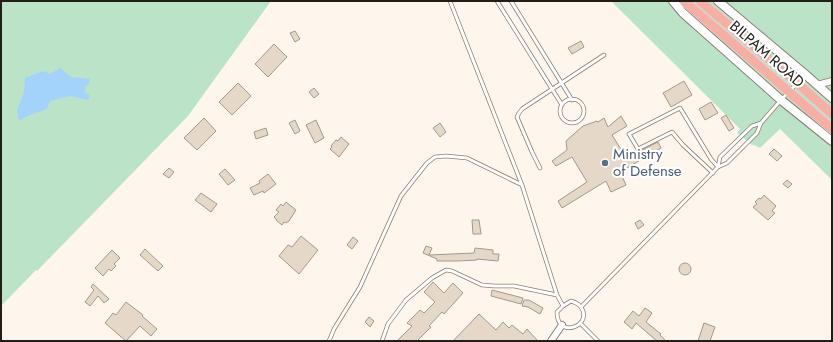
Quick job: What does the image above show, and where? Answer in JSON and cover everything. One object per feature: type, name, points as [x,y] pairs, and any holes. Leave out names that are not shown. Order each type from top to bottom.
[{"type":"main road","name":"BILPAM ROAD","points":[[684,1],[832,129]]},
{"type":"main road","points":[[700,1],[832,114]]},
{"type":"street","points":[[673,1],[682,13],[781,100],[832,141]]},
{"type":"street","points":[[718,1],[806,74],[832,98]]},
{"type":"street","points":[[817,85],[832,81]]},
{"type":"street","points":[[551,341],[562,325]]},
{"type":"lane","points":[[450,1],[522,185],[557,295],[563,306]]},
{"type":"lane","points":[[497,1],[562,105]]},
{"type":"lane","points":[[511,1],[572,100]]},
{"type":"lane","points":[[540,168],[517,116],[522,109],[604,54]]},
{"type":"lane","points":[[581,307],[718,167],[727,163],[753,138],[761,123],[806,74]]},
{"type":"lane","points":[[572,100],[580,103],[584,110],[580,120],[569,123],[565,121],[560,111],[562,105],[566,101],[572,100]]},
{"type":"lane","points":[[713,173],[683,145],[672,132],[638,149],[629,134],[680,108],[711,159],[718,167]]},
{"type":"lane","points":[[718,167],[720,157],[752,126],[761,123]]},
{"type":"lane","points":[[329,341],[360,287],[401,196],[427,163],[435,157],[446,156],[467,158],[522,185]]},
{"type":"lane","points":[[382,341],[388,324],[406,300],[432,278],[446,270],[452,271],[482,285],[514,286],[557,295]]},
{"type":"lane","points":[[571,301],[577,303],[581,307],[583,318],[580,323],[575,327],[568,328],[562,325],[558,319],[557,312],[563,306],[571,301]]},
{"type":"lane","points":[[580,323],[598,341]]},
{"type":"green space","points":[[1,1],[271,1],[188,116],[1,306]]},
{"type":"green space","points":[[611,1],[832,1],[832,180],[780,129],[760,148],[752,145],[737,133],[740,129]]},
{"type":"water","points":[[60,68],[71,77],[90,79],[89,84],[85,86],[85,92],[90,96],[88,100],[70,96],[50,101],[47,109],[27,116],[19,121],[17,110],[24,92],[25,78],[43,71],[50,74]]},
{"type":"building","points":[[295,31],[300,39],[295,42],[290,33]]},
{"type":"building","points":[[581,41],[584,47],[572,54],[568,48]]},
{"type":"building","points":[[274,44],[287,57],[268,77],[255,64]]},
{"type":"building","points":[[684,81],[692,95],[671,107],[663,93]]},
{"type":"building","points":[[238,83],[251,96],[232,115],[219,102]]},
{"type":"building","points":[[314,88],[319,94],[314,98],[309,92]]},
{"type":"building","points":[[711,102],[718,113],[705,120],[699,109]]},
{"type":"building","points":[[726,115],[734,128],[729,131],[721,118]]},
{"type":"building","name":"Ministry of Defense","points":[[621,116],[627,126],[612,135],[627,159],[658,142],[661,148],[620,172],[626,185],[611,192],[606,181],[562,208],[558,201],[587,182],[572,157],[556,166],[552,161],[567,150],[566,141],[583,126],[597,121],[598,122],[604,118],[608,127]]},
{"type":"building","points":[[204,118],[216,131],[197,150],[184,138]]},
{"type":"building","points":[[295,120],[300,131],[295,134],[289,123]]},
{"type":"building","points":[[316,120],[324,138],[315,143],[306,125]]},
{"type":"building","points":[[440,123],[446,132],[440,137],[433,128]]},
{"type":"building","points":[[266,128],[268,135],[256,139],[254,132]]},
{"type":"building","points":[[341,137],[349,144],[339,157],[330,149],[336,140],[338,141]]},
{"type":"building","points":[[774,149],[782,156],[777,161],[769,154]]},
{"type":"building","points":[[169,168],[174,172],[169,178],[163,174]]},
{"type":"building","points":[[225,169],[235,180],[228,185],[219,174]]},
{"type":"building","points":[[268,174],[276,184],[264,193],[263,191],[254,195],[250,188],[260,183],[259,181]]},
{"type":"building","points":[[787,180],[792,184],[788,188],[783,184]]},
{"type":"building","points":[[201,193],[217,204],[211,212],[195,200]]},
{"type":"building","points":[[764,195],[776,206],[772,211],[775,213],[768,220],[753,207],[757,204],[755,202],[759,198],[761,199]]},
{"type":"building","points":[[286,202],[296,210],[289,221],[286,223],[284,222],[282,225],[274,217],[279,212],[276,210],[281,204],[283,206]]},
{"type":"building","points":[[472,220],[479,220],[481,234],[473,234]]},
{"type":"building","points":[[640,220],[644,225],[638,229],[635,223]]},
{"type":"building","points":[[301,236],[318,250],[299,274],[279,256],[288,245],[292,247]]},
{"type":"building","points":[[353,237],[358,241],[352,249],[347,245]]},
{"type":"building","points":[[426,246],[432,248],[429,255],[474,253],[475,248],[493,250],[493,254],[499,254],[498,261],[477,259],[437,261],[437,259],[423,253]]},
{"type":"building","points":[[145,249],[163,266],[158,271],[140,255]]},
{"type":"building","points":[[112,250],[120,258],[114,264],[116,266],[111,271],[109,269],[103,276],[95,268]]},
{"type":"building","points":[[683,263],[687,263],[691,269],[687,275],[683,275],[679,271],[679,267]]},
{"type":"building","points":[[433,282],[444,293],[453,283],[463,293],[444,314],[442,312],[429,326],[431,327],[417,341],[397,341],[412,326],[407,323],[420,310],[424,313],[435,302],[424,292]]},
{"type":"building","points":[[93,284],[109,299],[104,303],[98,296],[90,306],[85,302],[94,290],[91,287]]},
{"type":"building","points":[[492,290],[523,298],[521,304],[491,296]]},
{"type":"building","points":[[524,300],[529,300],[543,308],[540,314],[528,307],[522,306]]},
{"type":"building","points":[[126,302],[143,315],[142,316],[157,329],[151,336],[140,326],[126,341],[105,323],[113,313],[116,315]]},
{"type":"building","points":[[645,308],[652,313],[646,322],[661,334],[660,335],[666,341],[657,341],[636,323],[632,329],[624,322],[633,311],[639,316]]},
{"type":"building","points":[[479,314],[496,330],[503,322],[509,328],[512,325],[523,334],[527,329],[538,341],[453,341]]},
{"type":"building","points":[[369,317],[374,321],[370,327],[365,322]]},
{"type":"building","points":[[704,323],[715,327],[710,341],[698,341]]},
{"type":"place","name":"Ministry of Defense","points":[[605,163]]}]
